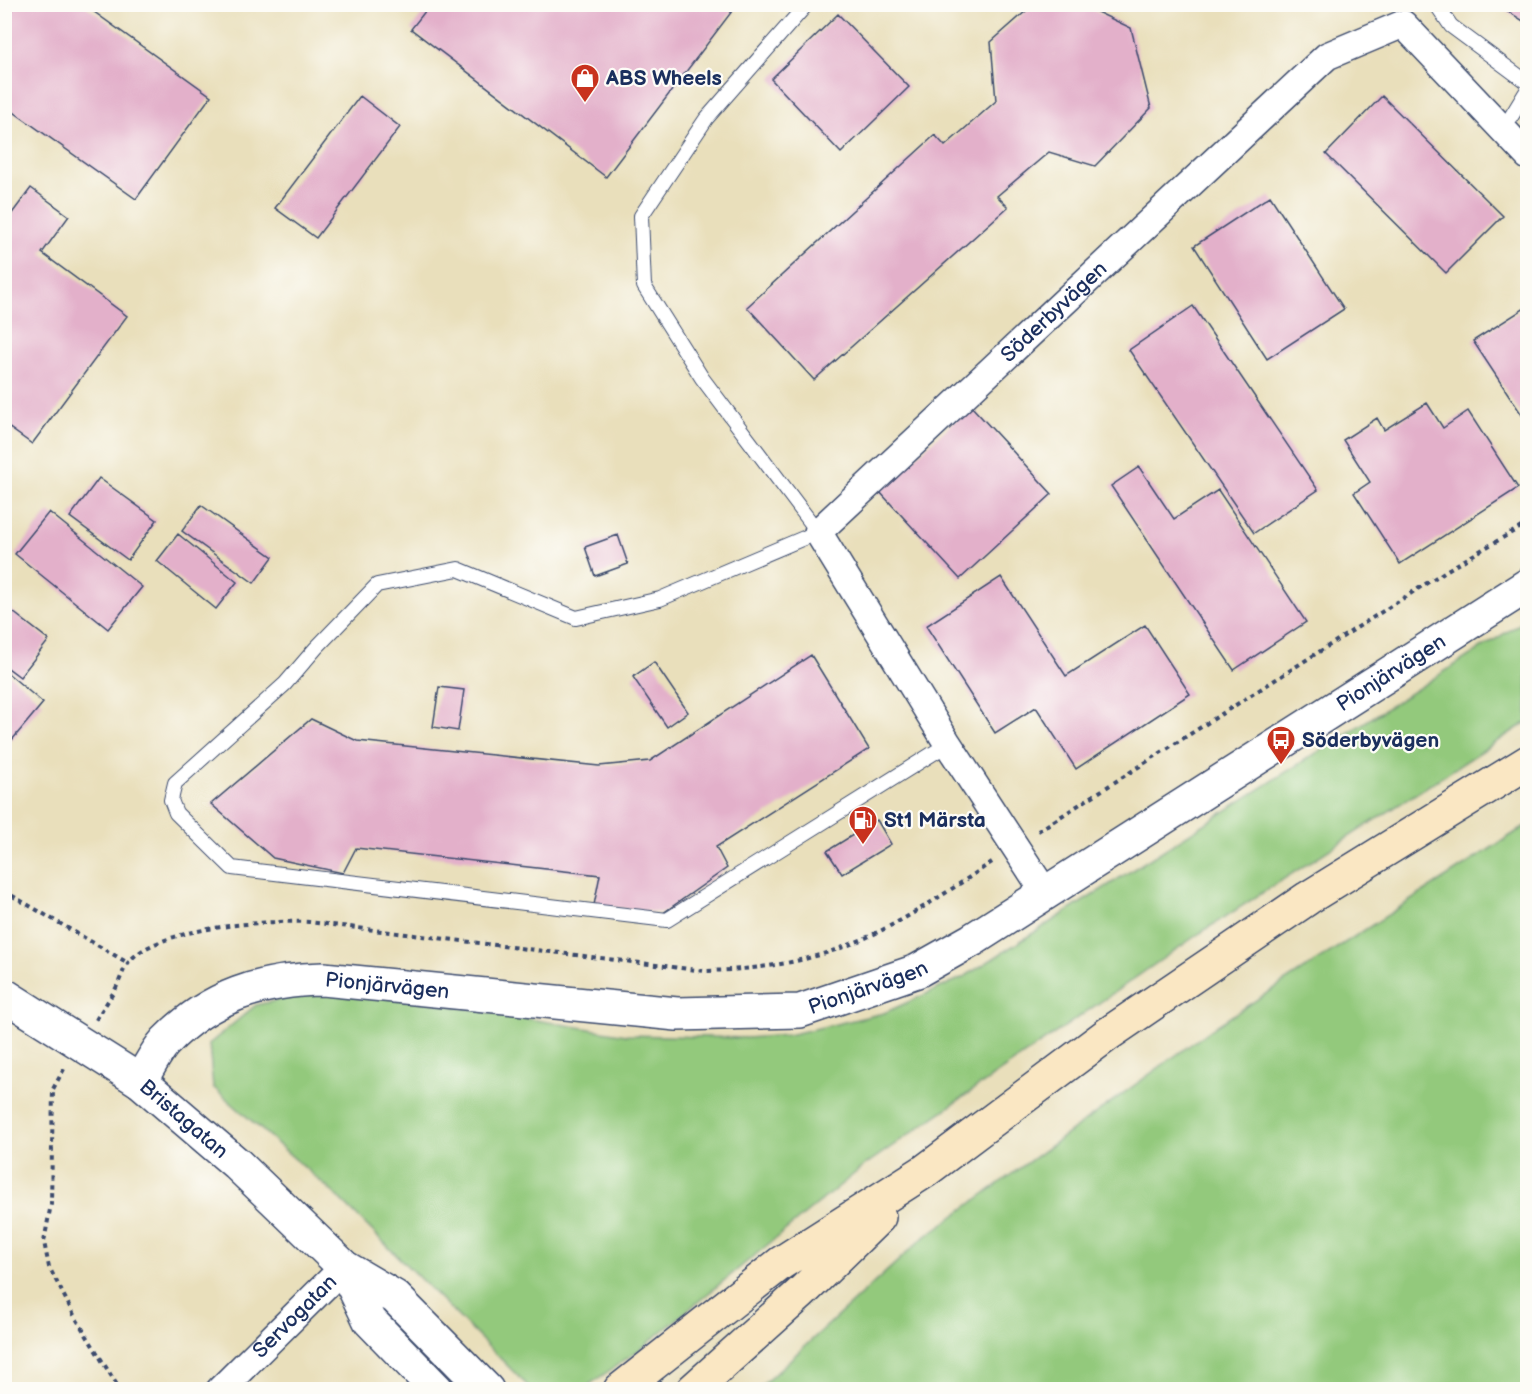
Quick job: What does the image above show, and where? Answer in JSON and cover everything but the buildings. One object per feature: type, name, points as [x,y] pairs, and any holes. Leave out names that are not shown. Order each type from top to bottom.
[{"type":"main road","points":[[620,1389],[781,1263],[925,1171],[1108,1034],[1270,924],[1527,762]]},
{"type":"main road","points":[[693,1389],[801,1293],[925,1171]]},
{"type":"street","name":"Söderbyvägen","points":[[818,532],[1327,56],[1403,24],[1527,156]]},
{"type":"street","points":[[818,532],[948,744],[1044,891]]},
{"type":"street","name":"Pionjärvägen","points":[[140,1081],[164,1043],[201,1011],[251,987],[285,980],[323,979],[677,1014],[800,1011],[917,971],[972,940],[1044,891],[1527,585]]},
{"type":"street","name":"Bristagatan","points":[[4,995],[140,1081],[237,1164],[344,1268],[395,1297],[487,1389]]},
{"type":"street","name":"Bristagatan","points":[[344,1268],[370,1321],[437,1389]]},
{"type":"street","name":"Servogatan","points":[[220,1389],[344,1268]]},
{"type":"lane","points":[[807,4],[706,119],[641,216],[644,286],[702,378],[818,532],[660,599],[576,618],[458,569],[377,585],[285,684],[175,783],[171,800],[176,813],[232,868],[667,920],[948,744]]},
{"type":"lane","points":[[1436,4],[1451,26],[1527,83]]},
{"type":"lane","points":[[1503,130],[1527,89]]},
{"type":"path","points":[[120,1389],[74,1315],[50,1267],[44,1242],[51,1204],[53,1089],[114,991],[128,963],[140,952],[157,943],[237,924],[269,920],[309,922],[705,971],[777,966],[848,948],[920,911],[1016,846],[1449,569],[1527,522]]},
{"type":"path","points":[[4,891],[128,963]]},
{"type":"green space","points":[[1527,619],[1527,722],[1200,933],[865,1165],[643,1347],[583,1389],[531,1389],[337,1196],[213,1087],[209,1044],[256,1005],[338,987],[626,1035],[747,1038],[788,1035],[884,1013],[964,977]]},
{"type":"green space","points":[[1527,825],[1527,1389],[758,1389],[922,1239],[1219,1024]]},
{"type":"place","name":"ABS Wheels","points":[[585,104]]},
{"type":"place","name":"Söderbyvägen","points":[[1281,766]]},
{"type":"place","name":"St1 Märsta","points":[[863,846]]}]
